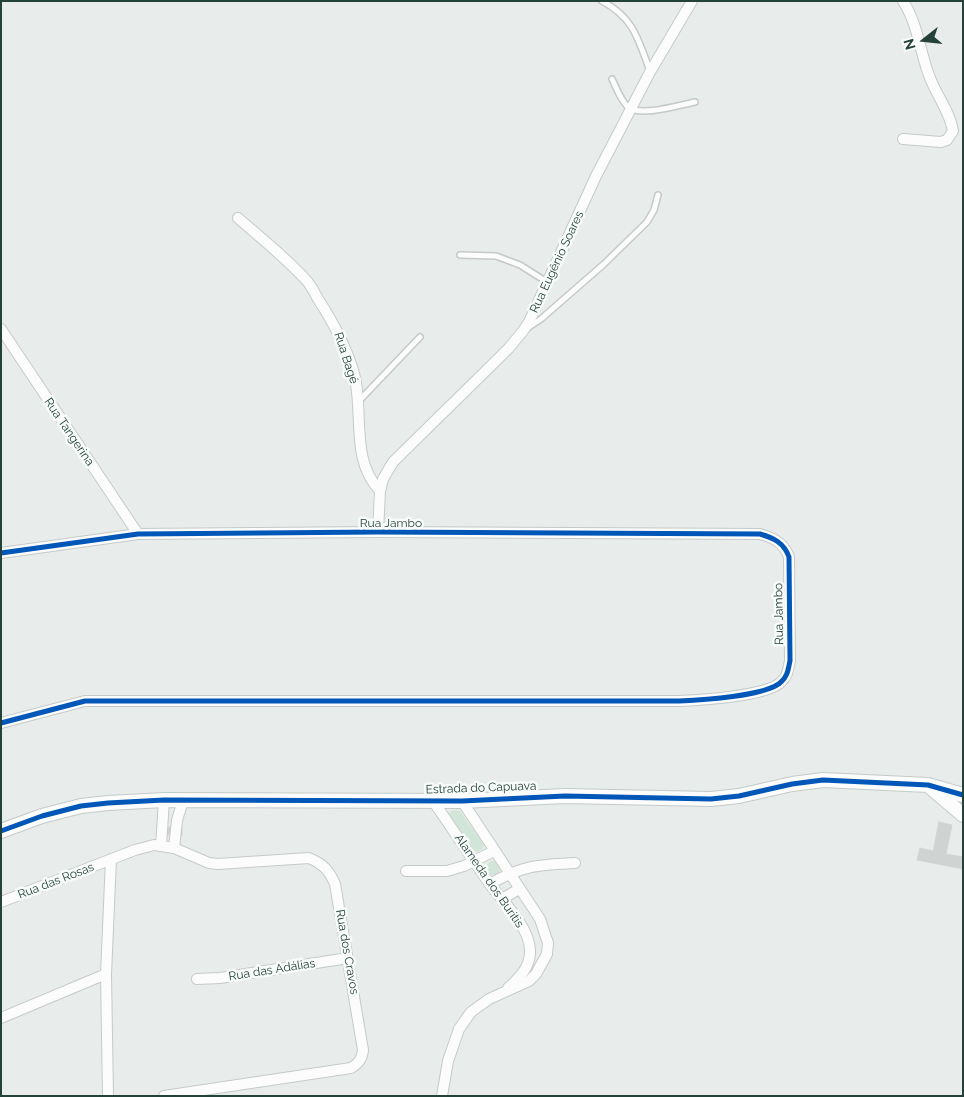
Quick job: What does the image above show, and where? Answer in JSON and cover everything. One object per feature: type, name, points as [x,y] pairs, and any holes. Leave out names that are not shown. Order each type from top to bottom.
[{"type":"main road","name":"Estrada do Capuava","points":[[1,831],[42,816],[81,806],[164,800],[462,801],[565,796],[711,799],[738,796],[792,784],[823,780],[928,785],[963,795]]},
{"type":"main road","points":[[928,785],[963,815]]},
{"type":"street","name":"Rua Eugênio Soares","points":[[380,490],[383,479],[393,462],[508,349],[523,331],[590,188],[650,72],[692,1]]},
{"type":"street","points":[[903,1],[914,25],[930,78],[952,122],[953,131],[947,140],[941,142],[903,139]]},
{"type":"street","name":"Rua Bagé","points":[[238,218],[307,280],[335,325],[354,373],[364,465],[380,490]]},
{"type":"street","name":"Rua Tangerina","points":[[1,330],[138,534]]},
{"type":"street","points":[[378,532],[380,490]]},
{"type":"street","name":"Rua Jambo","points":[[1,553],[138,534],[378,532],[760,534],[779,542],[786,549],[789,558],[790,661],[788,673],[782,682],[776,686],[761,691],[713,700],[679,702],[85,701],[1,723]]},
{"type":"street","points":[[161,846],[164,800]]},
{"type":"street","points":[[174,848],[177,820],[183,801]]},
{"type":"street","name":"Alameda dos Buritis","points":[[433,801],[474,862],[519,922],[528,939],[529,962],[523,973],[505,991]]},
{"type":"street","name":"Alameda dos Buritis","points":[[462,801],[540,920],[548,943],[547,954],[536,974],[517,988],[505,991]]},
{"type":"street","name":"Rua dos Cravos","points":[[111,859],[144,846],[154,845],[174,848],[199,859],[218,864],[308,858],[321,863],[330,872],[335,884],[363,1050],[362,1057],[358,1063],[351,1068],[164,1096]]},
{"type":"street","points":[[406,871],[447,871],[474,862],[494,851]]},
{"type":"street","points":[[108,1096],[106,974],[111,859]]},
{"type":"street","name":"Rua das Rosas","points":[[1,902],[111,859]]},
{"type":"street","points":[[490,884],[508,872],[532,866],[575,863]]},
{"type":"street","points":[[502,899],[519,889]]},
{"type":"street","name":"Rua das Adálias","points":[[197,979],[220,978],[348,958]]},
{"type":"street","points":[[1,1018],[106,974]]},
{"type":"street","points":[[442,1096],[448,1061],[459,1030],[471,1012],[489,999],[505,991]]},
{"type":"lane","points":[[602,1],[618,11],[632,26],[650,72]]},
{"type":"lane","points":[[612,79],[626,106],[631,110],[648,111],[695,102]]},
{"type":"lane","points":[[523,331],[559,304],[648,222],[658,195]]},
{"type":"lane","points":[[460,255],[496,256],[520,265],[547,282]]},
{"type":"lane","points":[[358,402],[420,337]]},
{"type":"green space","points":[[453,810],[460,811],[484,845],[481,850],[476,852],[470,847],[448,814]]},
{"type":"green space","points":[[490,861],[496,861],[500,868],[496,875],[490,875],[486,871],[486,865]]},
{"type":"building","points":[[939,822],[952,825],[946,854],[963,857],[963,869],[917,860],[920,848],[933,851]]},
{"type":"building","points":[[160,827],[182,827],[182,836],[159,834]]},
{"type":"cycle path","points":[[1,553],[138,534],[378,532],[760,534],[778,542],[789,557],[790,661],[785,677],[773,687],[748,694],[702,700],[85,701],[1,723]]},
{"type":"cycle path","points":[[1,831],[42,816],[81,806],[164,800],[462,801],[565,796],[711,799],[739,796],[792,784],[823,780],[928,785],[963,795]]}]
